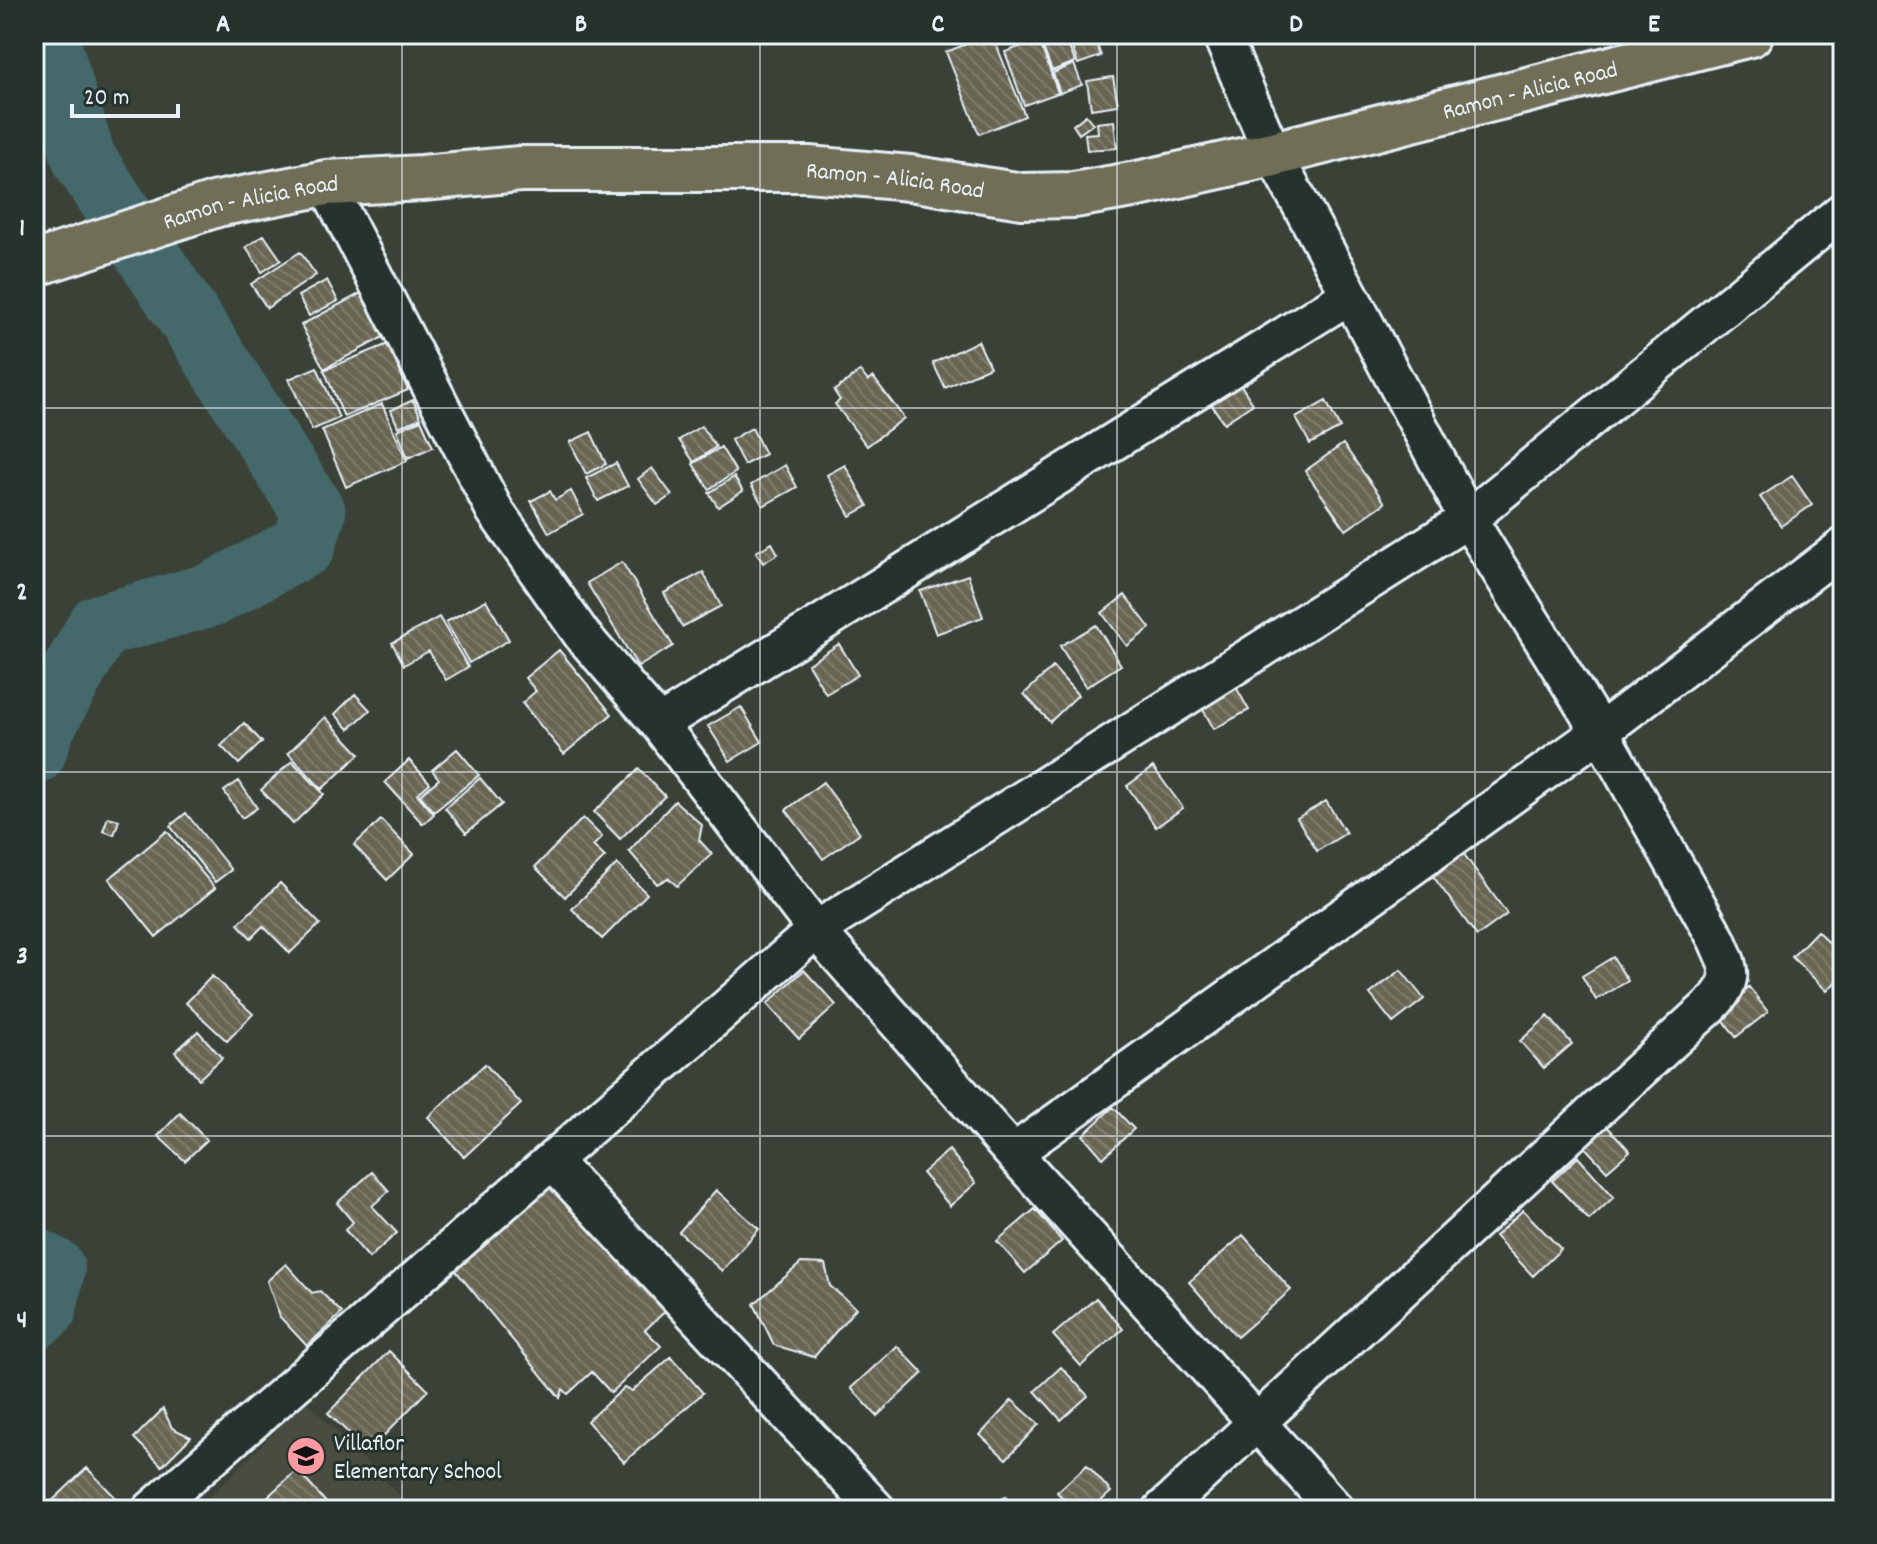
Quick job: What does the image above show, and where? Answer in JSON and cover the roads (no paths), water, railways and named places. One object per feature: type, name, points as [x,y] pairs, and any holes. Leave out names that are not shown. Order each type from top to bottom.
[{"type":"main road","name":"Ramon - Alicia Road","points":[[34,264],[217,204],[326,183],[520,169],[809,169],[910,178],[1022,196],[1074,195],[1273,154],[1750,34]]},
{"type":"street","points":[[1162,1510],[1691,1023],[1720,995],[1728,978],[1726,962],[1717,940],[1600,732],[1468,519],[1273,154],[1221,34]]},
{"type":"street","points":[[326,183],[495,511],[582,635],[659,724],[816,930],[1336,1510]]},
{"type":"street","points":[[151,1510],[816,930],[1468,519],[1843,211]]},
{"type":"street","points":[[659,724],[1350,295]]},
{"type":"street","points":[[1013,1153],[1600,732],[1843,547]]},
{"type":"street","points":[[552,1161],[877,1510]]},
{"type":"waterway","points":[[34,753],[43,727],[99,626],[213,594],[304,545],[314,513],[84,159],[46,34]]},
{"type":"waterway","points":[[34,1259],[53,1269],[45,1309],[34,1318]]},
{"type":"place","name":"Villaflor Elementary School","points":[[306,1456]]}]
